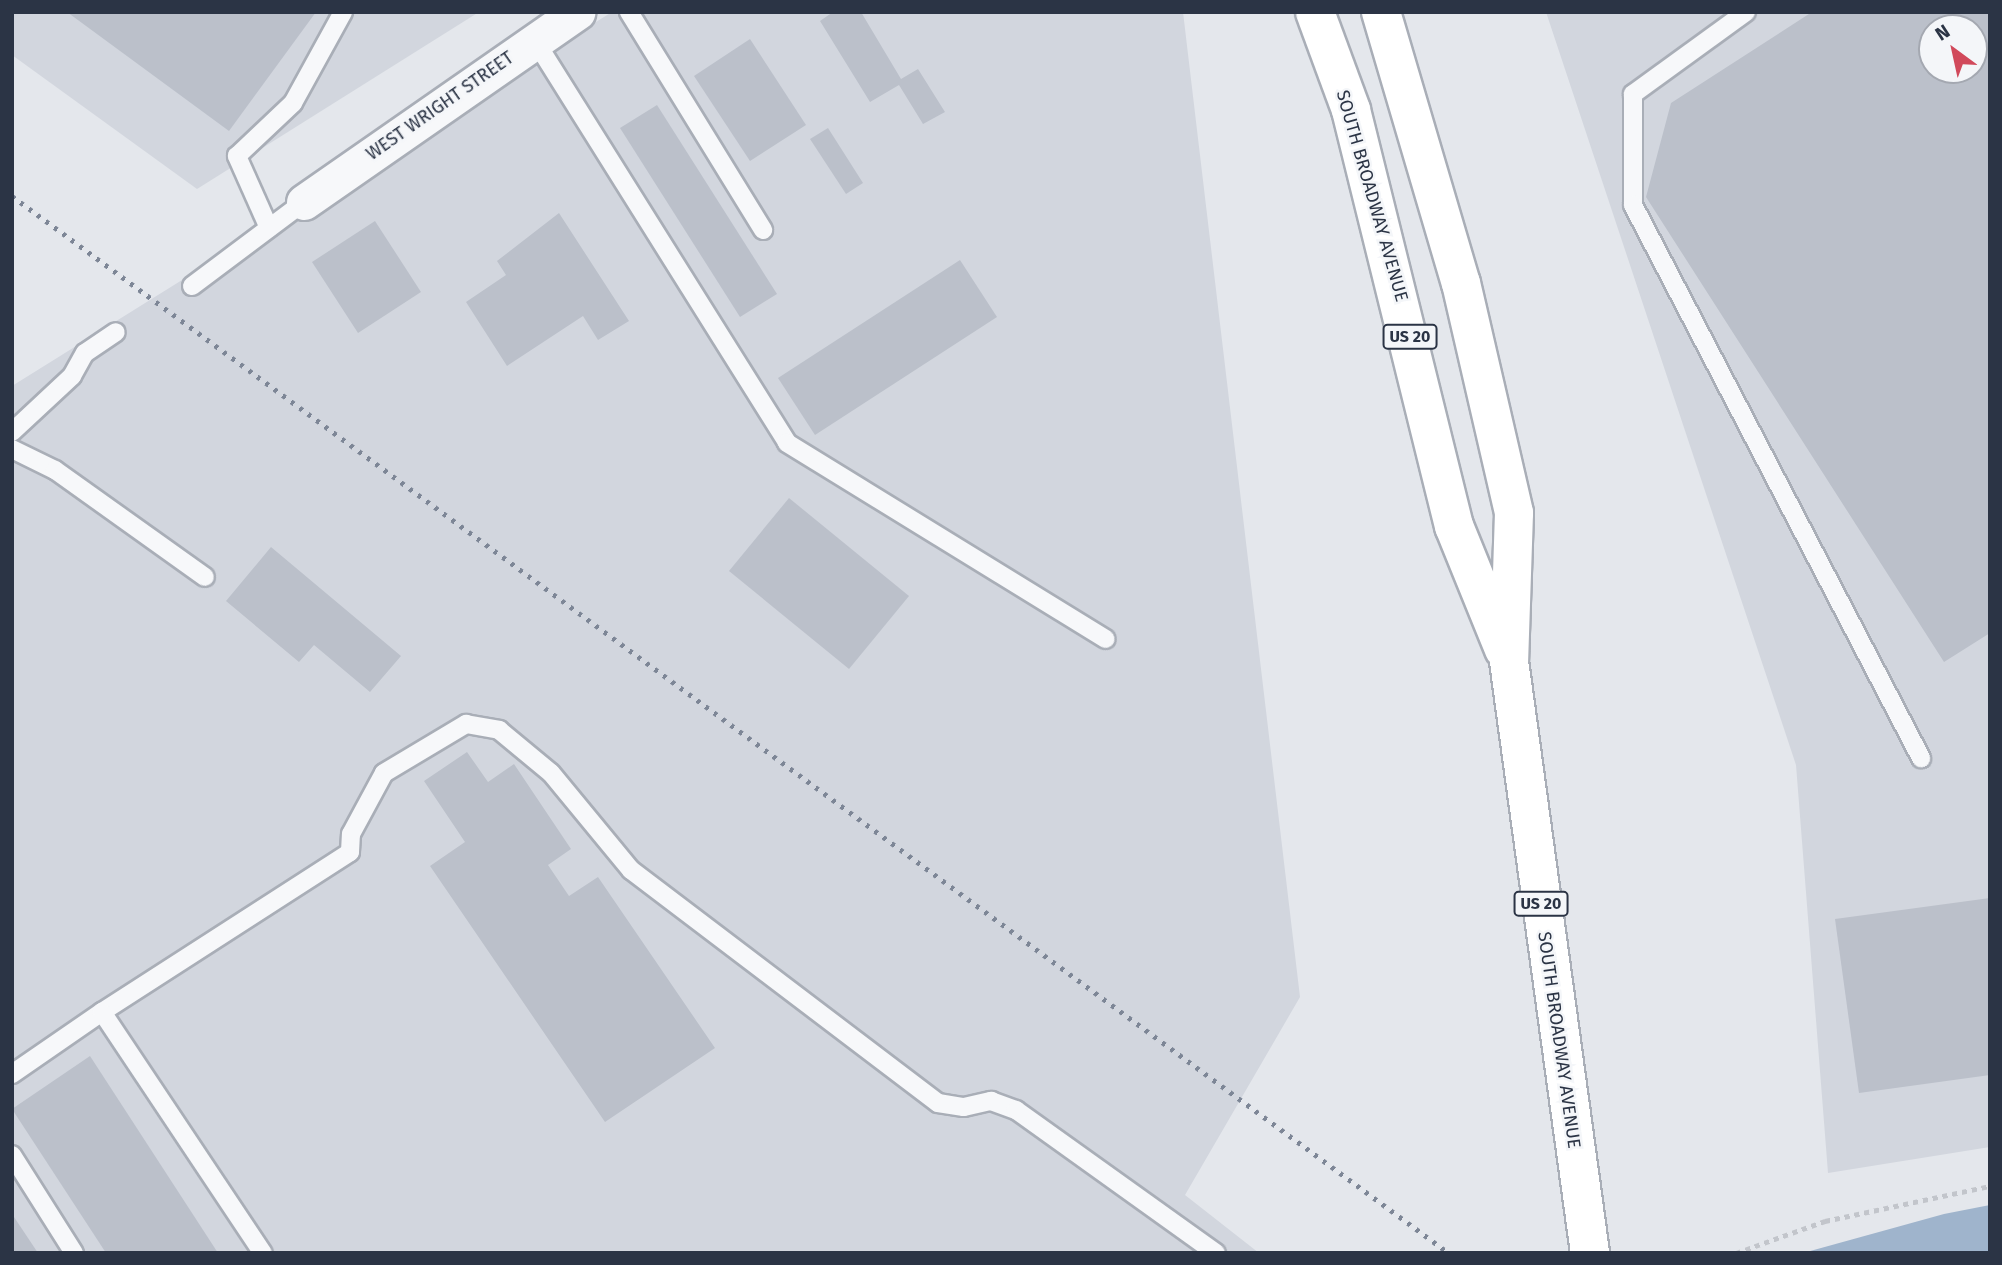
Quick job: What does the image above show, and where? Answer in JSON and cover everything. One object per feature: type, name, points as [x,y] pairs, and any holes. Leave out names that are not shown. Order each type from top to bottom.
[{"type":"main road","name":"SOUTH BROADWAY AVENUE","points":[[1315,12],[1362,151],[1454,526],[1509,660]]},
{"type":"main road","name":"SOUTH BROADWAY AVENUE","points":[[1381,12],[1409,92],[1514,513],[1509,660],[1573,1148],[1590,1253]]},
{"type":"main road","points":[[1399,12],[1409,92]]},
{"type":"street","name":"WEST WRIGHT STREET","points":[[304,202],[534,39],[577,12]]},
{"type":"lane","points":[[270,228],[237,156],[293,103],[343,12]]},
{"type":"lane","points":[[629,12],[763,230]]},
{"type":"lane","points":[[1746,12],[1633,94],[1633,205],[1921,758]]},
{"type":"lane","points":[[534,39],[787,443],[1106,639]]},
{"type":"lane","points":[[192,286],[304,202]]},
{"type":"lane","points":[[12,432],[72,376],[85,353],[116,332]]},
{"type":"lane","points":[[12,449],[55,470],[205,577]]},
{"type":"lane","points":[[12,1074],[102,1012],[350,852],[351,834],[395,765],[467,724],[499,730],[551,773],[631,870],[938,1103],[964,1107],[991,1101],[1016,1110],[1216,1253]]},
{"type":"lane","points":[[102,1012],[263,1253]]},
{"type":"lane","points":[[12,1155],[74,1253]]},
{"type":"path","points":[[1736,1253],[1825,1221],[1990,1186]]},
{"type":"shaded area","points":[[12,12],[479,12],[197,189],[12,55]]},
{"type":"shaded area","points":[[612,12],[1183,12],[1300,997],[1185,1195],[1259,1253],[12,1253],[12,386]]},
{"type":"shaded area","points":[[1546,12],[1990,12],[1990,1147],[1828,1173],[1796,765]]},
{"type":"water","points":[[1990,1205],[1990,1253],[1803,1253],[1944,1214]]},
{"type":"building","points":[[67,12],[316,12],[229,131]]},
{"type":"building","points":[[833,12],[861,12],[901,79],[918,69],[945,112],[923,124],[899,85],[870,102],[820,21]]},
{"type":"building","points":[[1812,12],[1990,12],[1990,633],[1944,662],[1646,197],[1671,103]]},
{"type":"building","points":[[750,39],[806,125],[750,161],[694,76]]},
{"type":"building","points":[[657,105],[777,294],[740,317],[620,128]]},
{"type":"building","points":[[828,128],[863,183],[846,194],[810,139]]},
{"type":"building","points":[[559,213],[629,321],[598,340],[583,316],[507,366],[466,302],[506,275],[497,261]]},
{"type":"building","points":[[375,221],[421,292],[358,333],[312,262]]},
{"type":"building","points":[[960,260],[997,317],[815,435],[778,378]]},
{"type":"building","points":[[789,498],[909,596],[849,669],[729,571]]},
{"type":"building","points":[[271,547],[401,656],[370,692],[314,645],[299,662],[226,601]]},
{"type":"building","points":[[467,752],[488,782],[514,764],[571,849],[548,865],[569,896],[598,877],[715,1048],[605,1122],[430,866],[465,842],[424,781]]},
{"type":"building","points":[[1990,898],[1990,1075],[1859,1093],[1835,919]]},
{"type":"building","points":[[90,1056],[218,1253],[106,1253],[12,1109]]},
{"type":"building","points":[[12,1214],[38,1253],[12,1253]]},
{"type":"railway","points":[[12,196],[1449,1253]]}]
